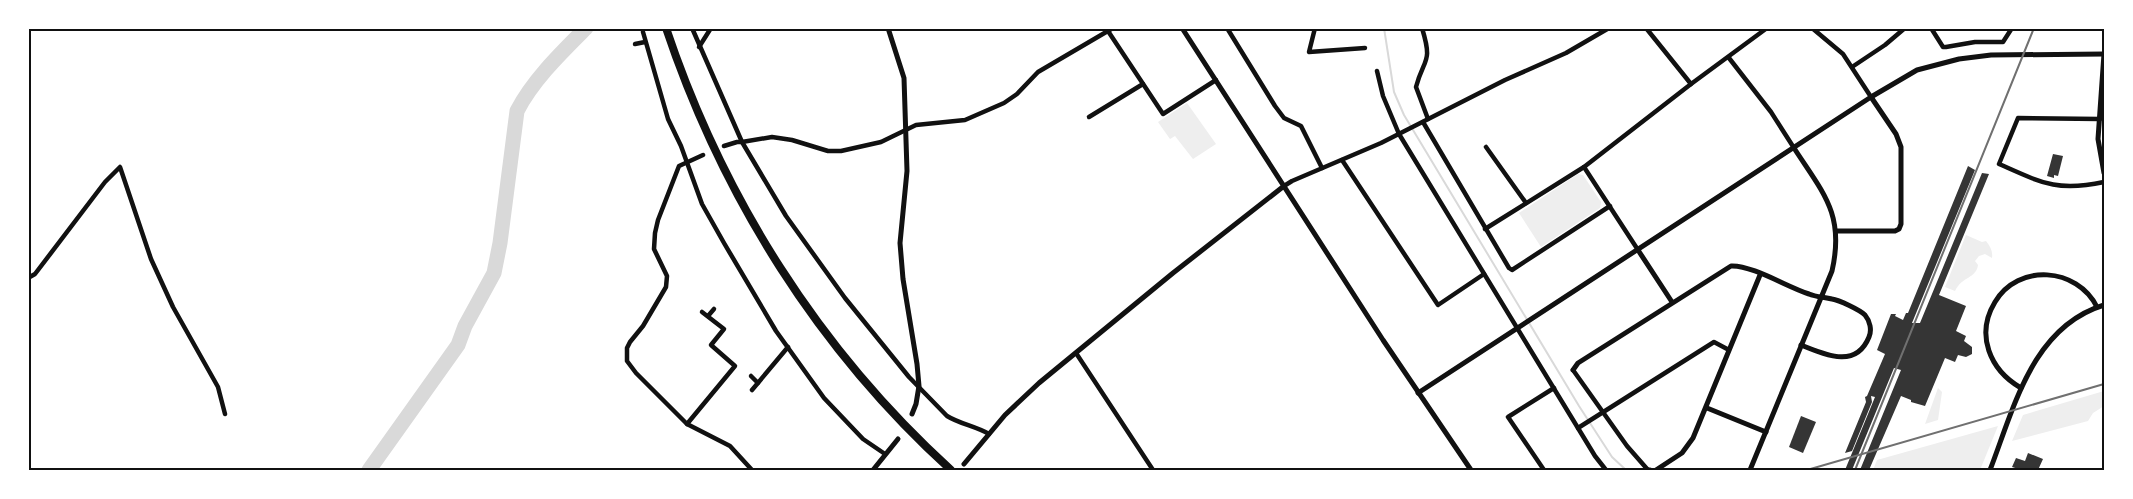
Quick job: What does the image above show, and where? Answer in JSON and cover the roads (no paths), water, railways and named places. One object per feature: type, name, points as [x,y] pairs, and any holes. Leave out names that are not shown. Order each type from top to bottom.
[{"type":"highway","points":[[666,28],[685,82],[719,161],[743,208],[783,273],[851,365],[951,471]]},
{"type":"street","points":[[692,28],[742,142],[786,216],[845,298],[947,416],[974,425],[989,434]]},
{"type":"street","points":[[699,47],[711,28]]},
{"type":"street","points":[[888,28],[904,78],[907,171],[900,229],[900,259],[919,386],[912,414]]},
{"type":"street","points":[[1182,28],[1471,471]]},
{"type":"street","points":[[1227,28],[1284,118],[1301,126],[1322,168]]},
{"type":"street","points":[[1315,28],[1309,52],[1365,48]]},
{"type":"street","points":[[1422,28],[1428,58],[1417,82],[1416,90],[1425,121],[1509,268],[1512,270],[1610,206]]},
{"type":"street","points":[[964,464],[1022,398],[1182,265],[1284,186],[1401,133],[1504,80],[1566,53],[1609,28]]},
{"type":"street","points":[[1646,28],[1691,84]]},
{"type":"street","points":[[1485,229],[1584,167],[1767,28]]},
{"type":"street","points":[[1812,28],[1838,48],[1896,134],[1901,147],[1901,224],[1899,229],[1895,231],[1837,231]]},
{"type":"street","points":[[1852,67],[1885,45],[1905,28]]},
{"type":"street","points":[[1931,28],[1943,47],[1975,42],[2002,42],[2012,28]]},
{"type":"street","points":[[724,146],[772,137],[792,140],[823,150],[841,151],[880,142],[916,125],[965,120],[998,107],[1017,94],[1038,72],[1109,30],[1163,114],[1216,80]]},
{"type":"street","points":[[643,32],[665,112],[702,204],[742,275],[788,347],[836,411],[863,439],[885,454]]},
{"type":"street","points":[[635,44],[645,42]]},
{"type":"street","points":[[1418,393],[1871,97],[1917,70],[1941,62],[1976,56],[2104,54],[2098,139],[2104,173]]},
{"type":"street","points":[[1729,58],[1771,112],[1825,195],[1833,212],[1837,231],[1833,264],[1750,471]]},
{"type":"street","points":[[1377,71],[1383,96],[1401,133],[1484,274],[1519,326],[1554,388],[1606,471]]},
{"type":"street","points":[[1089,117],[1143,84]]},
{"type":"street","points":[[2100,118],[2018,118],[1999,164],[2037,181],[2056,186],[2072,187],[2104,182]]},
{"type":"street","points":[[1486,147],[1526,203]]},
{"type":"street","points":[[702,155],[679,166],[676,171],[655,233],[654,249],[667,276],[666,287],[643,326],[630,342],[626,354],[627,361],[687,424],[730,446],[752,471]]},
{"type":"street","points":[[1341,160],[1438,305],[1484,274]]},
{"type":"street","points":[[28,278],[35,274],[105,182],[120,167],[151,259],[173,307],[218,387],[225,414]]},
{"type":"street","points":[[1584,167],[1672,302]]},
{"type":"street","points":[[1649,470],[1627,446],[1574,370],[1578,363],[1731,266],[1744,267],[1821,297],[1833,299],[1862,313],[1869,324],[1870,333],[1862,350],[1852,356],[1833,356],[1801,345]]},
{"type":"street","points":[[2021,388],[1999,372],[1988,347],[1986,329],[1995,302],[2000,296],[2019,281],[2036,275],[2052,274],[2078,284],[2091,295],[2097,307]]},
{"type":"street","points":[[1656,471],[1682,453],[1693,438],[1760,275]]},
{"type":"street","points":[[1990,471],[2021,388],[2039,353],[2075,318],[2104,305]]},
{"type":"street","points":[[708,316],[714,309]]},
{"type":"street","points":[[687,424],[735,366],[711,345],[724,329],[702,312]]},
{"type":"street","points":[[1579,427],[1714,342],[1729,350]]},
{"type":"street","points":[[752,390],[788,347]]},
{"type":"street","points":[[1076,353],[1153,471]]},
{"type":"street","points":[[717,362],[723,355]]},
{"type":"street","points":[[751,376],[758,383]]},
{"type":"street","points":[[1544,471],[1508,417],[1554,388]]},
{"type":"street","points":[[1707,408],[1766,432]]},
{"type":"street","points":[[873,471],[898,439]]},
{"type":"waterway","points":[[369,470],[458,345],[465,326],[494,273],[517,111],[539,78],[586,28]]},
{"type":"waterway","points":[[1384,28],[1394,92],[1404,115],[1579,406],[1612,457],[1626,470]]},
{"type":"railway","points":[[1855,470],[2034,28]]},
{"type":"railway","points":[[1807,470],[2104,384]]}]
